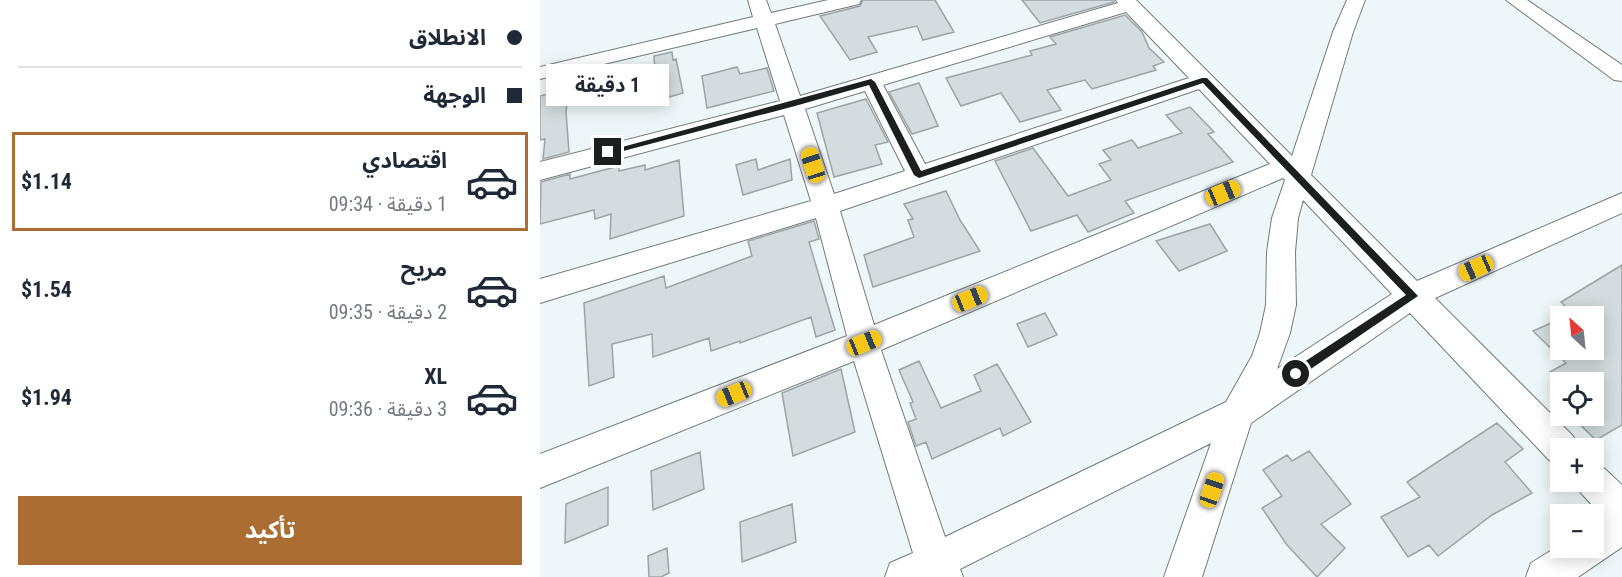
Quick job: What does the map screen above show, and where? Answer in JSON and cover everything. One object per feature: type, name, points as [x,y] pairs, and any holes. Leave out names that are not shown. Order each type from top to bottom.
[{"type":"street","points":[[540,73],[761,11],[852,0]]},
{"type":"street","points":[[1183,577],[1238,413],[1266,360],[1275,333],[1281,305],[1281,252],[1292,172],[1356,0]]},
{"type":"street","points":[[1515,0],[1622,75]]},
{"type":"street","points":[[540,171],[793,105],[1127,2],[1551,438]]},
{"type":"street","points":[[761,11],[826,206],[864,343],[940,570]]},
{"type":"street","points":[[540,291],[826,206],[1204,80]]},
{"type":"street","points":[[871,82],[919,175]]},
{"type":"street","points":[[540,471],[1292,172]]},
{"type":"street","points":[[904,577],[940,570],[1238,413],[1413,296],[1622,202]]},
{"type":"street","points":[[1604,492],[1622,511]]},
{"type":"street","points":[[1604,537],[1622,525]]},
{"type":"street","points":[[1545,577],[1573,558]]},
{"type":"building","points":[[863,0],[935,0],[954,32],[923,40],[917,26],[868,37],[877,52],[850,60],[820,16],[860,6]]},
{"type":"building","points":[[1022,0],[1114,0],[1114,2],[1040,23]]},
{"type":"building","points":[[1125,15],[1142,32],[1149,48],[1164,62],[1153,66],[1156,70],[1092,89],[1085,80],[1047,90],[1061,110],[1020,122],[1001,93],[961,106],[946,78],[1032,55],[1030,51],[1056,44],[1050,37]]},
{"type":"building","points":[[672,52],[673,60],[676,59],[683,93],[659,100],[658,95],[625,104],[624,81],[655,73],[654,56]]},
{"type":"building","points":[[737,67],[740,74],[767,68],[774,91],[707,108],[702,76]]},
{"type":"building","points":[[919,83],[938,126],[912,134],[889,92]]},
{"type":"building","points":[[569,88],[566,112],[569,152],[543,159],[545,139],[540,140],[540,96]]},
{"type":"building","points":[[866,99],[888,142],[875,145],[882,164],[834,177],[817,113]]},
{"type":"building","points":[[1190,107],[1214,132],[1208,134],[1233,162],[1125,201],[1134,213],[1088,232],[1077,215],[1031,231],[995,161],[1033,148],[1068,196],[1111,180],[1099,164],[1111,160],[1103,150],[1132,140],[1138,148],[1182,133],[1166,115]]},
{"type":"building","points":[[756,159],[758,170],[790,159],[792,180],[743,195],[736,165]]},
{"type":"building","points":[[679,160],[684,216],[610,239],[611,214],[595,219],[594,210],[540,224],[541,182],[570,174],[570,179],[619,166],[619,171],[645,165],[645,170]]},
{"type":"building","points":[[946,191],[960,220],[980,251],[873,287],[864,255],[914,237],[908,220],[913,219],[904,204]]},
{"type":"building","points":[[814,221],[819,239],[809,242],[835,330],[816,337],[811,317],[711,351],[709,338],[653,357],[652,334],[612,344],[614,377],[589,386],[584,303],[664,276],[666,288],[752,256],[748,241]]},
{"type":"building","points":[[1210,224],[1227,251],[1179,271],[1156,241]]},
{"type":"building","points":[[1622,265],[1622,425],[1599,438],[1594,438],[1581,426],[1604,426],[1604,372],[1550,372],[1566,363],[1563,360],[1604,360],[1604,306],[1565,306],[1561,302]]},
{"type":"building","points":[[1045,313],[1057,335],[1028,347],[1017,324]]},
{"type":"building","points":[[1550,323],[1550,347],[1533,331]]},
{"type":"building","points":[[919,361],[941,408],[981,391],[974,375],[997,364],[1031,422],[1003,436],[1000,428],[932,459],[926,442],[916,446],[908,422],[916,419],[910,403],[913,402],[899,370]]},
{"type":"building","points":[[841,369],[855,432],[793,456],[782,393]]},
{"type":"building","points":[[1497,423],[1523,449],[1505,462],[1532,493],[1492,515],[1438,556],[1429,545],[1408,557],[1381,517],[1420,497],[1407,482]]},
{"type":"building","points":[[1309,451],[1351,504],[1321,524],[1345,548],[1317,577],[1287,545],[1262,508],[1282,496],[1263,470],[1287,455],[1292,461]]},
{"type":"building","points":[[700,452],[704,489],[653,510],[651,471]]},
{"type":"building","points":[[608,487],[608,525],[565,543],[566,504]]},
{"type":"building","points":[[792,504],[796,542],[742,562],[740,522]]},
{"type":"building","points":[[667,548],[669,573],[661,577],[649,577],[648,556]]},
{"type":"route","points":[[608,152],[793,105],[871,82],[919,175],[1204,80],[1413,296],[1296,374]]}]
